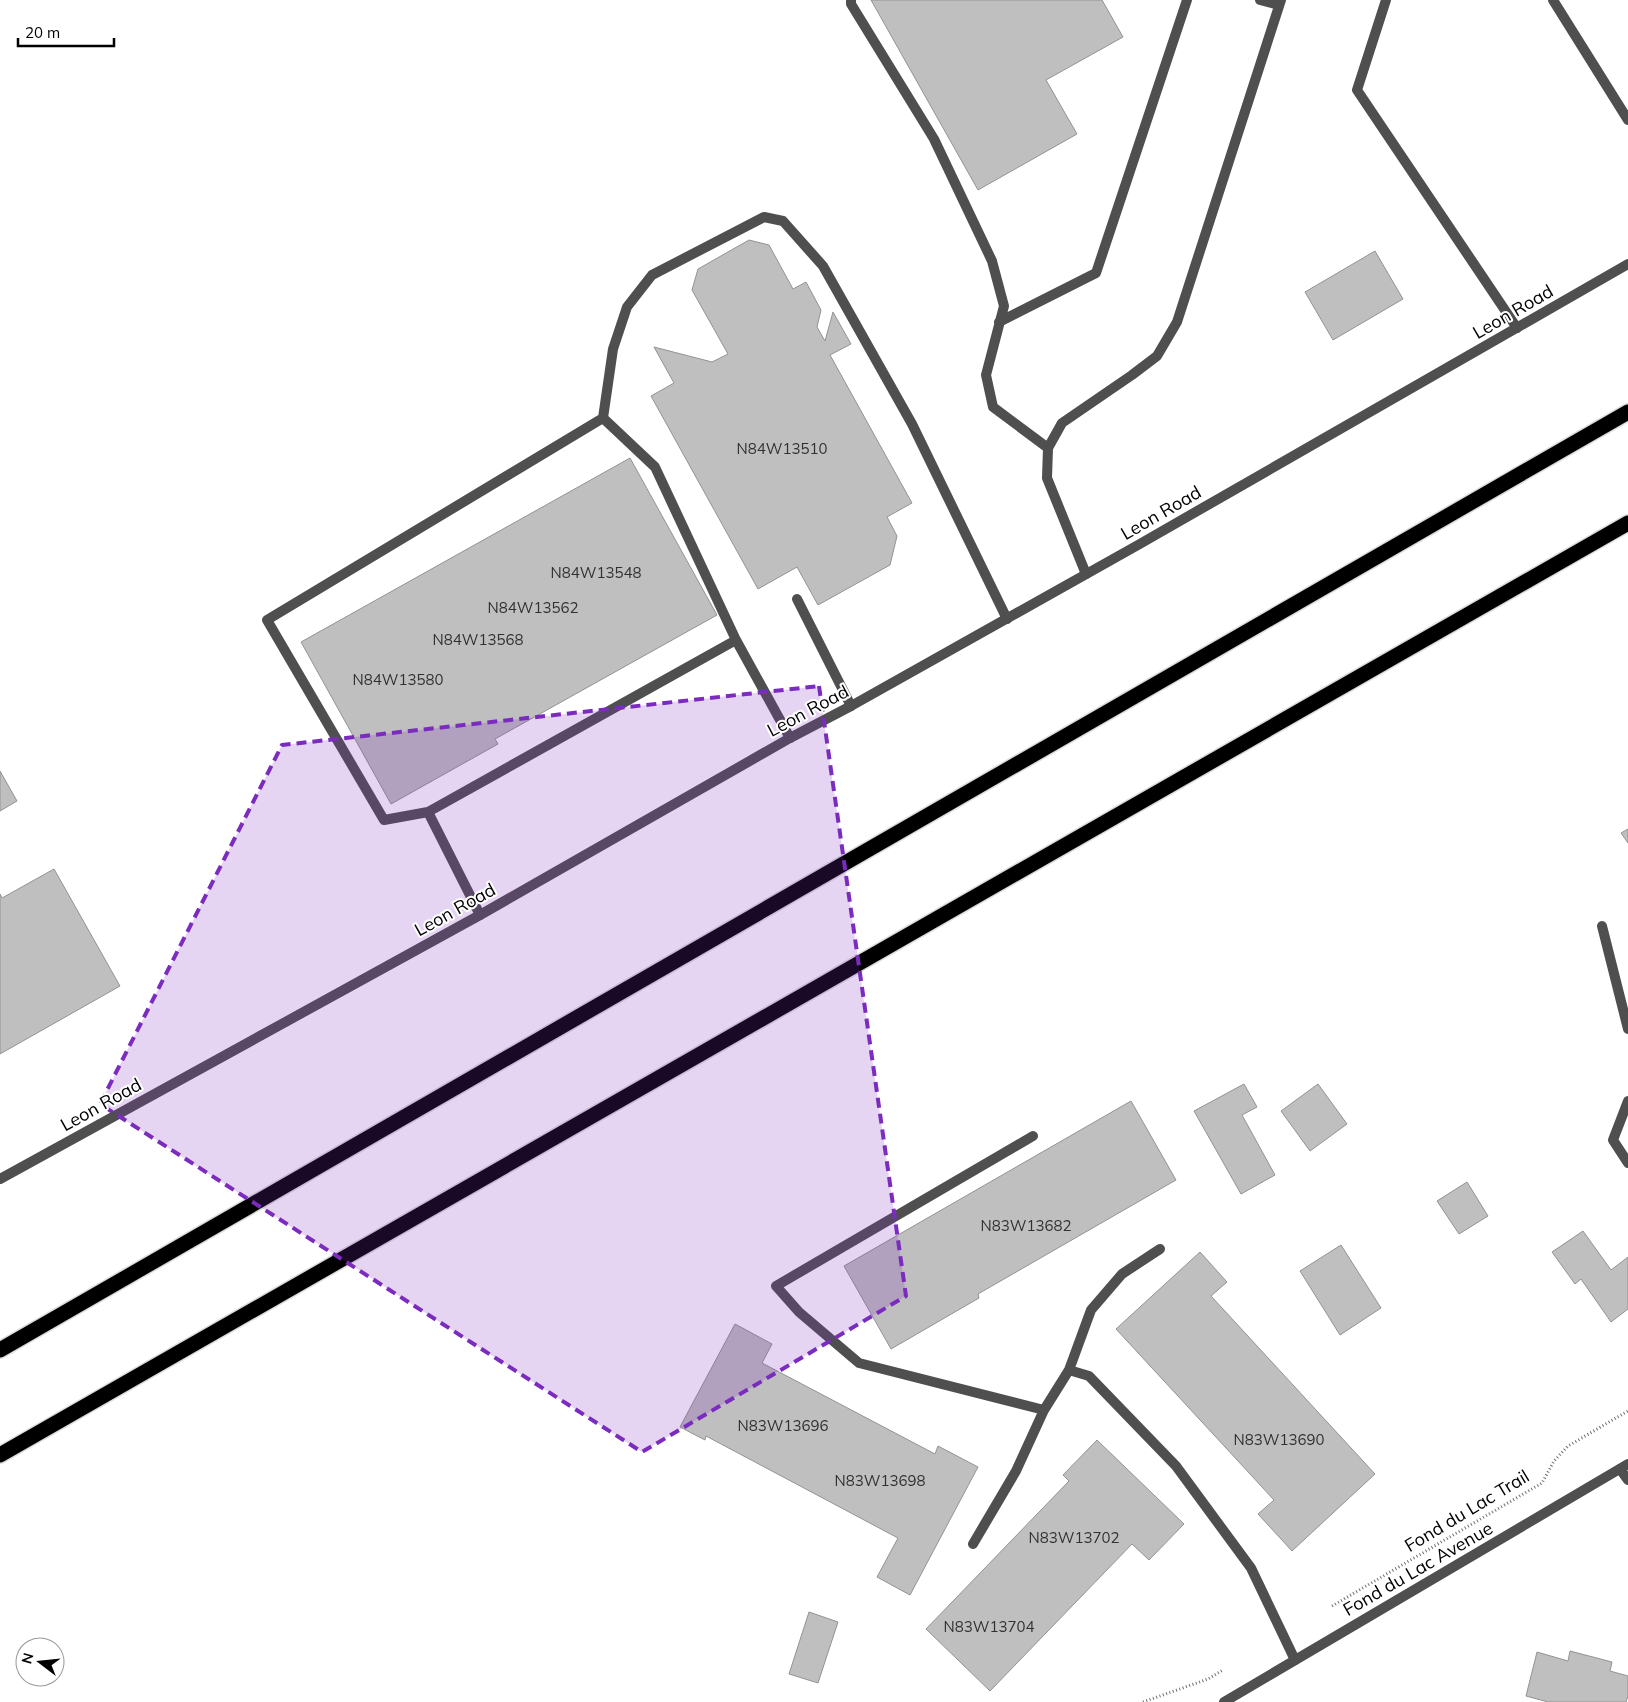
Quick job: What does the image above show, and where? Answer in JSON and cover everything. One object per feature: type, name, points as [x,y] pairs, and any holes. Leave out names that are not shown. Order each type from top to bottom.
[{"type":"highway","points":[[0,1350],[1628,412]]},
{"type":"highway","points":[[0,1455],[1628,523]]},
{"type":"street","points":[[852,0],[851,4],[934,139],[992,260],[1004,306],[986,375],[993,407],[1048,448]]},
{"type":"street","points":[[999,322],[1096,272],[1187,0]]},
{"type":"street","points":[[1086,574],[1047,478],[1048,448],[1062,424],[1157,356],[1176,322],[1280,2],[1260,0]]},
{"type":"street","points":[[1386,0],[1357,90],[1517,328]]},
{"type":"street","points":[[1553,0],[1628,120]]},
{"type":"street","points":[[604,418],[613,350],[627,307],[652,275],[764,217],[783,221],[823,266],[912,424],[1007,619]]},
{"type":"street","name":"Leon Road","points":[[0,1179],[480,915],[790,738],[1007,619],[1628,264]]},
{"type":"street","points":[[604,418],[655,467],[736,640],[790,738]]},
{"type":"street","points":[[604,418],[267,620],[384,820],[428,812],[736,640]]},
{"type":"street","points":[[798,599],[851,706]]},
{"type":"street","points":[[428,812],[480,915]]},
{"type":"street","points":[[1602,926],[1628,1029]]},
{"type":"street","points":[[1628,1101],[1613,1140],[1628,1163]]},
{"type":"street","points":[[1033,1136],[776,1286],[799,1312],[859,1363],[1044,1410]]},
{"type":"street","points":[[973,1544],[1016,1471],[1044,1410],[1069,1370],[1091,1310],[1122,1274],[1160,1249]]},
{"type":"street","points":[[1069,1370],[1089,1376],[1176,1466],[1251,1568],[1296,1660]]},
{"type":"street","points":[[1624,1467],[1628,1480]]},
{"type":"street","name":"Fond du Lac Avenue","points":[[1224,1702],[1624,1467]]},
{"type":"path","name":"Fond du Lac Trail","points":[[1332,1606],[1542,1483],[1554,1461],[1568,1446],[1628,1411]]},
{"type":"path","points":[[1143,1702],[1208,1679],[1223,1670]]},
{"type":"highlighted area","points":[[819,686],[906,1296],[642,1452],[100,1104],[282,745]]},
{"type":"building","points":[[871,0],[1102,0],[1123,37],[1046,80],[1077,134],[978,190]]},
{"type":"building","points":[[749,240],[769,245],[793,289],[806,282],[821,310],[817,327],[825,341],[833,312],[851,344],[830,355],[912,503],[887,517],[897,536],[890,565],[818,605],[797,567],[758,589],[651,396],[674,383],[654,347],[712,362],[728,354],[692,290],[698,269]]},
{"type":"building","points":[[1375,251],[1403,299],[1333,340],[1305,292]]},
{"type":"building","points":[[630,458],[717,615],[495,739],[498,744],[391,804],[301,642]]},
{"type":"building","points":[[0,771],[17,801],[0,811]]},
{"type":"building","points":[[1628,829],[1628,843],[1621,833]]},
{"type":"building","points":[[54,869],[120,986],[0,1054],[0,894],[2,898]]},
{"type":"building","points":[[1244,1084],[1257,1107],[1242,1115],[1275,1175],[1241,1194],[1194,1111]]},
{"type":"building","points":[[1318,1084],[1347,1124],[1310,1151],[1281,1111]]},
{"type":"building","points":[[1131,1101],[1176,1180],[978,1294],[979,1298],[891,1349],[844,1266]]},
{"type":"building","points":[[1467,1182],[1488,1216],[1459,1234],[1437,1201]]},
{"type":"building","points":[[1583,1231],[1611,1270],[1628,1257],[1628,1309],[1611,1322],[1581,1279],[1575,1284],[1552,1252]]},
{"type":"building","points":[[1341,1245],[1381,1308],[1340,1335],[1300,1271]]},
{"type":"building","points":[[1200,1252],[1227,1282],[1211,1296],[1375,1474],[1292,1551],[1258,1514],[1274,1500],[1116,1329]]},
{"type":"building","points":[[735,1324],[772,1344],[762,1363],[935,1454],[938,1446],[978,1467],[910,1595],[877,1577],[898,1538],[706,1436],[705,1440],[680,1427]]},
{"type":"building","points":[[1097,1440],[1184,1524],[1149,1560],[1132,1544],[990,1691],[926,1629],[1069,1481],[1063,1475]]},
{"type":"building","points":[[809,1612],[838,1622],[818,1683],[789,1674]]},
{"type":"building","points":[[1570,1651],[1612,1662],[1610,1671],[1628,1676],[1628,1696],[1626,1702],[1548,1702],[1526,1696],[1537,1652],[1568,1661]]}]
